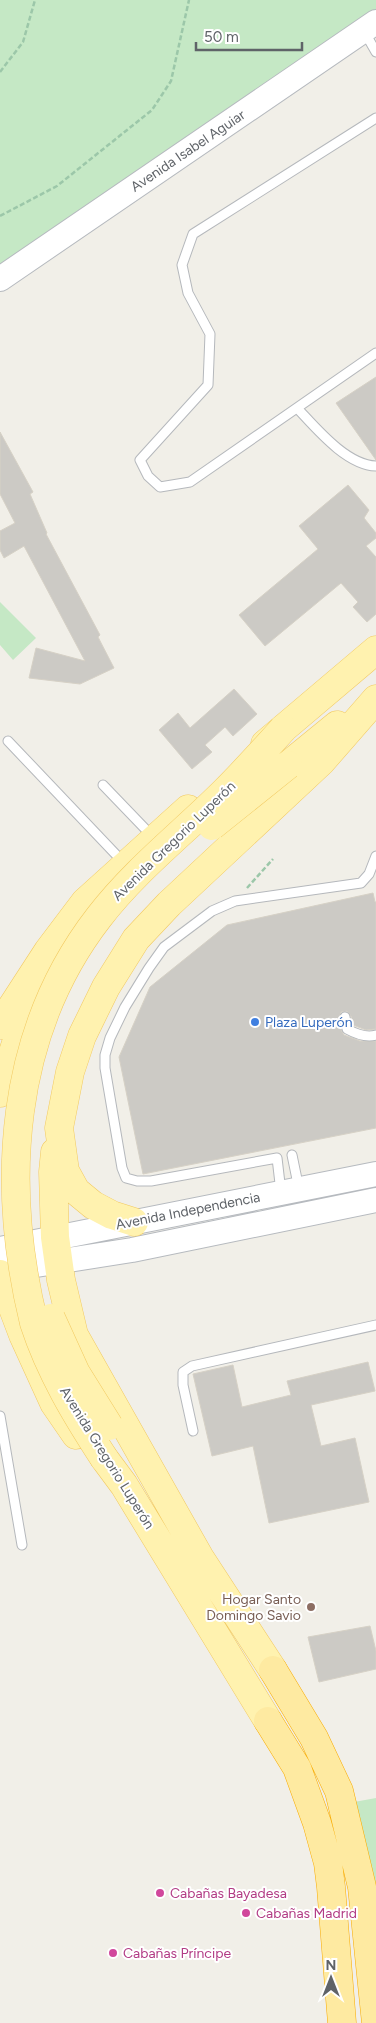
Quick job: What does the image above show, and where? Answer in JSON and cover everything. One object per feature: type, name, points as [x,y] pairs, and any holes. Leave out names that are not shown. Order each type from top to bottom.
[{"type":"highway","points":[[273,1670],[322,1776],[345,1862],[340,1888],[342,2023]]},
{"type":"highway","points":[[273,1670],[314,1738],[339,1791],[362,1887],[376,2022]]},
{"type":"highway","points":[[268,1721],[297,1768],[317,1823],[328,1863],[340,1888],[356,1941],[362,2023]]},
{"type":"highway","points":[[268,1721],[307,1838],[322,1926],[331,2023]]},
{"type":"main road","name":"Avenida Isabel Aguiar","points":[[0,279],[373,25]]},
{"type":"main road","name":"Avenida Gregorio Luperón","points":[[268,1721],[124,1485],[74,1412],[54,1372],[34,1324],[24,1288],[13,1223],[10,1186],[12,1134],[17,1095],[25,1060],[52,992],[70,958],[98,918],[121,889],[226,791],[283,729],[376,650]]},
{"type":"main road","name":"Avenida Gregorio Luperón","points":[[273,1670],[200,1558],[165,1518],[76,1373],[51,1317],[40,1286],[33,1251],[26,1192],[28,1148],[36,1086],[43,1058],[55,1025],[77,977],[102,940],[135,899],[212,826],[376,694]]},
{"type":"main road","points":[[200,1558],[74,1335],[61,1280],[57,1249],[53,1172],[70,1072],[82,1036],[106,987],[136,939],[176,898],[321,762],[376,699]]},
{"type":"main road","points":[[0,1025],[48,951],[84,902],[154,838],[283,729]]},
{"type":"main road","points":[[0,1093],[21,1022],[48,951]]},
{"type":"main road","points":[[59,1128],[64,1171],[76,1191],[93,1205],[112,1215],[134,1222]]},
{"type":"main road","name":"Avenida Independencia","points":[[0,1273],[57,1249],[134,1222],[376,1174]]},
{"type":"main road","name":"Avenida Independencia","points":[[0,1249],[149,1247],[376,1200]]},
{"type":"main road","points":[[0,1273],[23,1335],[54,1403],[81,1443],[124,1485]]},
{"type":"lane","points":[[373,25],[376,52]]},
{"type":"lane","points":[[376,118],[193,234],[182,265],[188,293],[210,334],[208,385],[140,460],[148,476],[160,487],[190,482],[376,353]]},
{"type":"lane","points":[[296,408],[337,450],[368,466],[376,466]]},
{"type":"lane","points":[[8,740],[126,865]]},
{"type":"lane","points":[[103,785],[154,838]]},
{"type":"lane","points":[[290,1191],[276,1158],[151,1181],[137,1182],[126,1178],[122,1168],[108,1087],[105,1055],[110,1038],[125,1007],[164,947],[212,911],[235,901],[361,883],[369,874],[376,856]]},
{"type":"lane","points":[[345,1017],[347,1029],[356,1034],[373,1037],[376,1035]]},
{"type":"lane","points":[[290,1191],[292,1155]]},
{"type":"lane","points":[[193,1431],[183,1385],[183,1372],[192,1366],[376,1325]]},
{"type":"lane","points":[[0,1416],[22,1545]]},
{"type":"path","points":[[0,72],[23,42],[35,0]]},
{"type":"path","points":[[0,216],[57,186],[152,110],[171,81],[189,0]]},
{"type":"path","points":[[235,901],[273,859]]},
{"type":"green space","points":[[0,0],[376,0],[376,11],[148,167],[0,264]]},
{"type":"green space","points":[[0,602],[36,638],[13,660],[0,645]]},
{"type":"green space","points":[[376,1798],[376,1902],[354,1802]]},
{"type":"building","points":[[376,377],[376,460],[336,403]]},
{"type":"building","points":[[0,432],[33,492],[30,494],[46,534],[100,635],[98,637],[114,668],[80,684],[29,678],[36,648],[85,661],[24,546],[4,558],[0,550],[0,531],[15,523],[0,494]]},
{"type":"building","points":[[348,485],[369,510],[364,518],[376,533],[376,538],[366,546],[376,557],[376,614],[367,622],[353,607],[358,602],[341,583],[265,646],[239,615],[318,549],[299,526]]},
{"type":"building","points":[[234,689],[257,714],[233,736],[225,727],[205,745],[212,752],[192,769],[159,730],[178,713],[190,728]]},
{"type":"building","name":"Plaza Luperón","points":[[373,893],[376,902],[376,1029],[366,1030],[353,1025],[351,1016],[347,1011],[341,1012],[339,1018],[344,1035],[360,1041],[376,1041],[376,1128],[143,1174],[119,1057],[150,987],[227,925]]},
{"type":"building","points":[[368,1362],[375,1391],[311,1405],[321,1446],[355,1438],[369,1502],[269,1523],[253,1446],[212,1456],[193,1374],[233,1365],[242,1407],[291,1395],[287,1381]]},
{"type":"building","points":[[370,1626],[376,1651],[376,1669],[319,1682],[308,1637]]},
{"type":"place","name":"Plaza Luperón","points":[[255,1022]]},
{"type":"place","name":"Hogar Santo Domingo Savio","points":[[311,1607]]},
{"type":"place","name":"Cabañas Bayadesa","points":[[160,1893]]},
{"type":"place","name":"Cabañas Madrid","points":[[246,1913]]},
{"type":"place","name":"Cabañas Príncipe","points":[[113,1953]]}]
